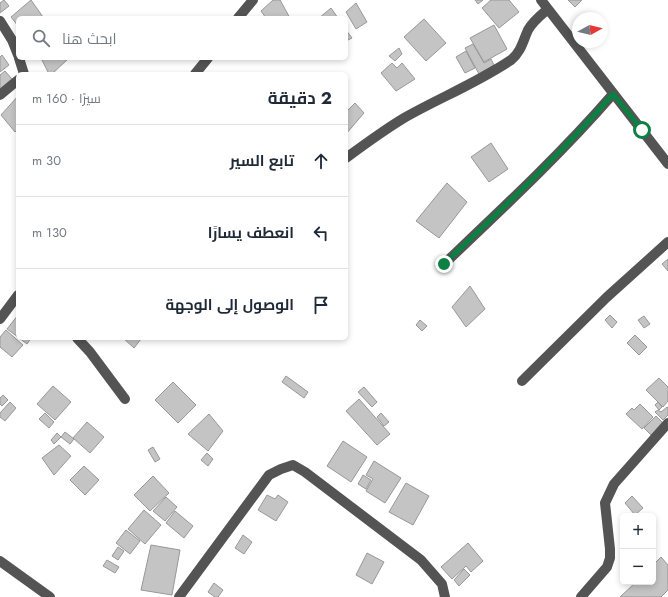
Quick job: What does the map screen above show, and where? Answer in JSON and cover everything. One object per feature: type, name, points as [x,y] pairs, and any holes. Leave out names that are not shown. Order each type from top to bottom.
[{"type":"street","points":[[240,16],[252,0]]},
{"type":"street","points":[[541,0],[668,164]]},
{"type":"street","points":[[348,157],[404,118],[459,90],[511,60],[521,49],[528,29],[534,21],[548,9]]},
{"type":"street","points":[[0,22],[12,40],[16,50]]},
{"type":"street","points":[[20,60],[23,72]]},
{"type":"street","points":[[197,72],[206,60]]},
{"type":"street","points":[[0,95],[16,82]]},
{"type":"street","points":[[444,264],[521,191],[593,117],[613,94]]},
{"type":"street","points":[[522,382],[607,297],[668,242]]},
{"type":"street","points":[[0,319],[16,299]]},
{"type":"street","points":[[79,340],[90,352],[125,399]]},
{"type":"street","points":[[581,597],[607,567],[610,558],[605,503],[614,484],[668,423]]},
{"type":"street","points":[[180,597],[269,475],[293,465],[305,472],[421,560],[442,584],[445,597]]},
{"type":"street","points":[[0,561],[50,597]]},
{"type":"building","points":[[4,0],[9,6],[0,13],[0,3]]},
{"type":"building","points":[[31,0],[42,16],[16,16],[16,23],[11,17]]},
{"type":"building","points":[[273,0],[280,0],[289,16],[265,16],[261,11]]},
{"type":"building","points":[[475,0],[483,0],[478,4]]},
{"type":"building","points":[[491,0],[509,0],[519,12],[499,28],[482,8]]},
{"type":"building","points":[[568,0],[582,0],[575,7]]},
{"type":"building","points":[[356,3],[367,22],[356,29],[346,12]]},
{"type":"building","points":[[331,8],[337,16],[321,16]]},
{"type":"building","points":[[424,19],[446,43],[426,61],[404,37]]},
{"type":"building","points":[[494,25],[507,49],[484,62],[470,38]]},
{"type":"building","points":[[348,33],[352,38],[348,40]]},
{"type":"building","points":[[473,44],[484,63],[491,59],[494,65],[479,74],[465,48]]},
{"type":"building","points":[[399,48],[402,54],[395,61],[389,56]]},
{"type":"building","points":[[466,51],[475,68],[465,73],[456,57]]},
{"type":"building","points":[[2,55],[9,65],[0,72],[0,57]]},
{"type":"building","points":[[42,60],[67,60],[54,72],[48,72]]},
{"type":"building","points":[[392,63],[397,68],[402,63],[415,79],[396,91],[381,73]]},
{"type":"building","points":[[5,71],[12,79],[0,89],[0,75]]},
{"type":"building","points":[[16,98],[15,132],[1,115]]},
{"type":"building","points":[[355,103],[364,113],[348,132],[348,110]]},
{"type":"building","points":[[491,143],[508,169],[489,182],[471,157]]},
{"type":"building","points":[[447,183],[467,202],[439,238],[416,221]]},
{"type":"building","points":[[668,259],[668,271],[662,264]]},
{"type":"building","points":[[470,286],[485,309],[466,327],[452,307]]},
{"type":"building","points":[[610,315],[617,322],[612,328],[605,320]]},
{"type":"building","points":[[644,316],[650,324],[644,328],[638,320]]},
{"type":"building","points":[[16,318],[16,336],[7,329]]},
{"type":"building","points":[[420,320],[427,326],[422,331],[416,325]]},
{"type":"building","points":[[6,330],[23,345],[12,357],[0,347],[0,337]]},
{"type":"building","points":[[635,335],[647,347],[639,355],[627,343]]},
{"type":"building","points":[[22,340],[30,340],[27,344]]},
{"type":"building","points":[[125,340],[140,340],[134,348]]},
{"type":"building","points":[[286,376],[308,392],[304,398],[282,382]]},
{"type":"building","points":[[659,378],[668,387],[668,401],[663,407],[646,390]]},
{"type":"building","points":[[173,382],[196,405],[178,423],[155,400]]},
{"type":"building","points":[[53,386],[71,402],[55,420],[37,404]]},
{"type":"building","points":[[364,387],[377,402],[372,407],[358,392]]},
{"type":"building","points":[[3,395],[8,400],[2,406],[0,404],[0,398]]},
{"type":"building","points":[[359,399],[390,434],[377,445],[346,411]]},
{"type":"building","points":[[10,402],[16,408],[5,421],[0,417],[0,413]]},
{"type":"building","points":[[658,402],[662,407],[659,410],[655,405]]},
{"type":"building","points":[[640,404],[653,417],[642,429],[626,414],[632,408],[634,410]]},
{"type":"building","points":[[667,407],[668,415],[663,420],[655,412],[658,410],[661,412]]},
{"type":"building","points":[[45,413],[54,422],[49,428],[39,419]]},
{"type":"building","points":[[381,413],[389,422],[384,426],[377,417]]},
{"type":"building","points":[[209,414],[223,431],[208,451],[188,434]]},
{"type":"building","points":[[656,416],[663,423],[651,435],[644,428]]},
{"type":"building","points":[[87,422],[104,437],[90,453],[73,438]]},
{"type":"building","points":[[65,432],[74,439],[70,444],[61,437]]},
{"type":"building","points":[[57,433],[61,437],[54,444],[51,440]]},
{"type":"building","points":[[343,441],[367,457],[351,482],[327,466]]},
{"type":"building","points":[[59,445],[71,456],[54,475],[42,458]]},
{"type":"building","points":[[153,447],[160,459],[155,462],[148,450]]},
{"type":"building","points":[[207,453],[213,459],[208,466],[201,460]]},
{"type":"building","points":[[374,461],[401,478],[385,503],[366,491],[373,479],[366,475]]},
{"type":"building","points":[[84,466],[99,480],[85,495],[70,480]]},
{"type":"building","points":[[363,475],[371,480],[366,489],[358,484]]},
{"type":"building","points":[[153,476],[169,493],[150,511],[134,495]]},
{"type":"building","points":[[406,483],[429,496],[413,525],[389,512]]},
{"type":"building","points":[[267,495],[275,499],[278,495],[288,502],[276,521],[258,510]]},
{"type":"building","points":[[632,496],[643,508],[637,513],[633,513],[625,503]]},
{"type":"building","points":[[166,497],[177,507],[165,521],[153,511]]},
{"type":"building","points":[[144,510],[161,525],[145,544],[128,529]]},
{"type":"building","points":[[175,511],[193,526],[184,538],[166,523]]},
{"type":"building","points":[[126,530],[140,541],[130,554],[116,543]]},
{"type":"building","points":[[243,535],[252,542],[244,554],[235,548]]},
{"type":"building","points":[[468,543],[483,561],[471,572],[466,566],[452,579],[441,567]]},
{"type":"building","points":[[151,545],[180,550],[172,595],[141,590]]},
{"type":"building","points":[[118,547],[124,551],[118,560],[112,556]]},
{"type":"building","points":[[367,553],[384,562],[372,584],[356,575]]},
{"type":"building","points":[[661,557],[668,565],[668,590],[661,597],[620,597],[633,585],[656,585],[656,562]]},
{"type":"building","points":[[107,560],[119,567],[115,573],[103,566]]},
{"type":"building","points":[[464,569],[470,575],[459,586],[454,580]]},
{"type":"building","points":[[214,583],[223,590],[218,597],[215,597],[208,592]]},
{"type":"route","points":[[444,264],[521,191],[593,117],[613,94],[642,130]]}]
